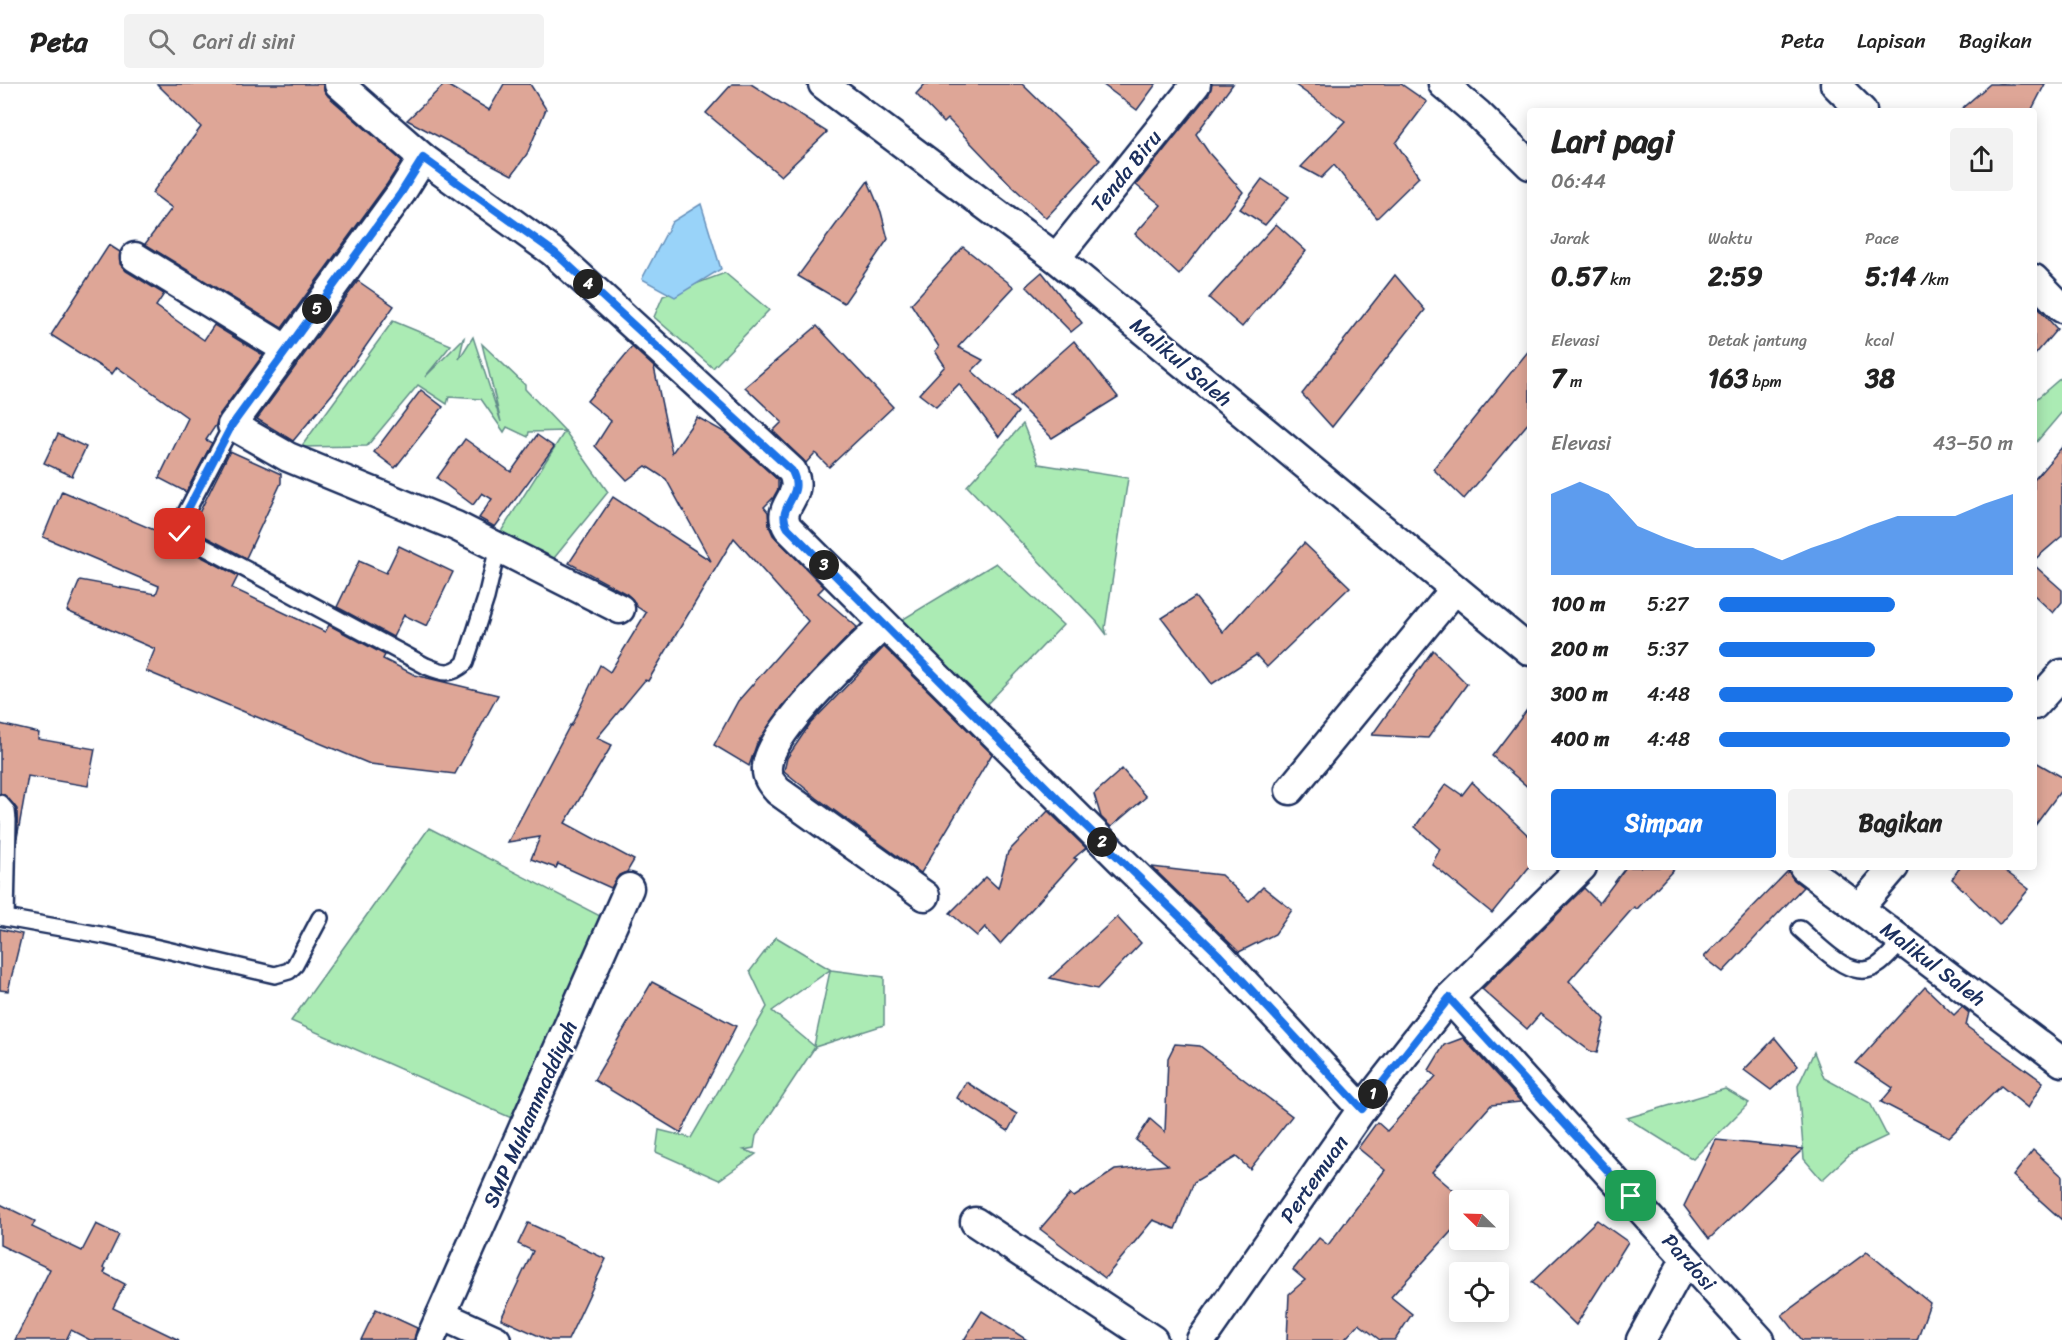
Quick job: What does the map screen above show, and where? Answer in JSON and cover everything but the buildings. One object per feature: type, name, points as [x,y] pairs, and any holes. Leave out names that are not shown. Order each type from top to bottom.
[{"type":"street","points":[[339,84],[423,158],[554,252],[792,471],[798,481],[784,513],[784,521],[788,528],[1120,860],[1218,954],[1362,1109]]},
{"type":"street","name":"Malikul Saleh","points":[[823,84],[1056,258],[1527,649]]},
{"type":"street","name":"Tenda Biru","points":[[1056,258],[1196,84]]},
{"type":"street","points":[[1443,84],[1478,114],[1527,162]]},
{"type":"street","points":[[1835,84],[1859,108]]},
{"type":"street","points":[[423,158],[401,193],[232,425],[288,457],[456,526],[620,609]]},
{"type":"street","points":[[135,257],[287,350]]},
{"type":"street","points":[[2037,282],[2062,308]]},
{"type":"street","points":[[1290,790],[1455,589]]},
{"type":"street","points":[[883,625],[791,720],[771,753],[767,768],[769,780],[778,791],[925,896]]},
{"type":"street","points":[[2037,702],[2062,674]]},
{"type":"street","name":"Pertemuan","points":[[1201,1340],[1362,1109],[1449,998],[1579,870]]},
{"type":"street","name":"Malikul Saleh","points":[[1808,870],[2062,1062]]},
{"type":"street","points":[[1859,908],[1891,870]]},
{"type":"street","name":"SMP Muhammaddiyah","points":[[436,1328],[629,888]]},
{"type":"street","name":"Pardosi","points":[[1449,998],[1760,1340]]},
{"type":"street","points":[[975,1222],[1153,1340]]},
{"type":"street","points":[[1641,1340],[1685,1260]]},
{"type":"street","points":[[436,1328],[496,1340]]},
{"type":"lane","points":[[232,425],[179,526],[180,534],[426,666],[449,672],[458,670],[465,663],[486,598],[498,547]]},
{"type":"lane","points":[[0,803],[7,811],[8,820],[3,917],[106,936],[275,975],[290,971],[295,965],[320,918]]},
{"type":"lane","points":[[1800,929],[1846,967],[1863,971],[1877,966],[1902,942]]},
{"type":"green space","points":[[725,273],[769,310],[713,368],[654,317],[663,296]]},
{"type":"green space","points":[[393,321],[451,345],[425,377],[464,338],[459,359],[473,337],[501,422],[482,344],[525,385],[525,389],[565,431],[529,432],[528,437],[507,427],[504,432],[481,399],[449,397],[447,404],[418,385],[367,446],[301,447]]},
{"type":"green space","points":[[2062,377],[2062,412],[2037,441],[2037,398]]},
{"type":"green space","points":[[1023,424],[1039,464],[1128,478],[1105,628],[1107,635],[967,486]]},
{"type":"green space","points":[[565,431],[608,492],[550,563],[500,533]]},
{"type":"green space","points":[[996,563],[1063,625],[985,706],[895,624]]},
{"type":"green space","points":[[429,828],[604,918],[516,1120],[291,1021]]},
{"type":"green space","points":[[776,937],[831,970],[884,977],[884,1025],[815,1047],[756,1136],[754,1148],[744,1150],[756,1154],[719,1180],[656,1152],[659,1130],[691,1138],[767,1007],[750,971]],"holes":[[[830,970],[814,1046],[772,1011]]]},
{"type":"green space","points":[[1814,1052],[1824,1078],[1870,1103],[1887,1136],[1851,1153],[1822,1180],[1804,1159],[1798,1086]]},
{"type":"green space","points":[[1725,1089],[1749,1103],[1693,1159],[1627,1118]]},
{"type":"water","points":[[701,204],[721,269],[675,297],[642,279],[672,222]]},
{"type":"route","points":[[180,534],[179,526],[232,425],[401,193],[423,158],[554,252],[792,471],[798,481],[784,513],[784,521],[788,528],[1061,802],[1218,954],[1362,1109],[1449,998],[1631,1196]]}]
